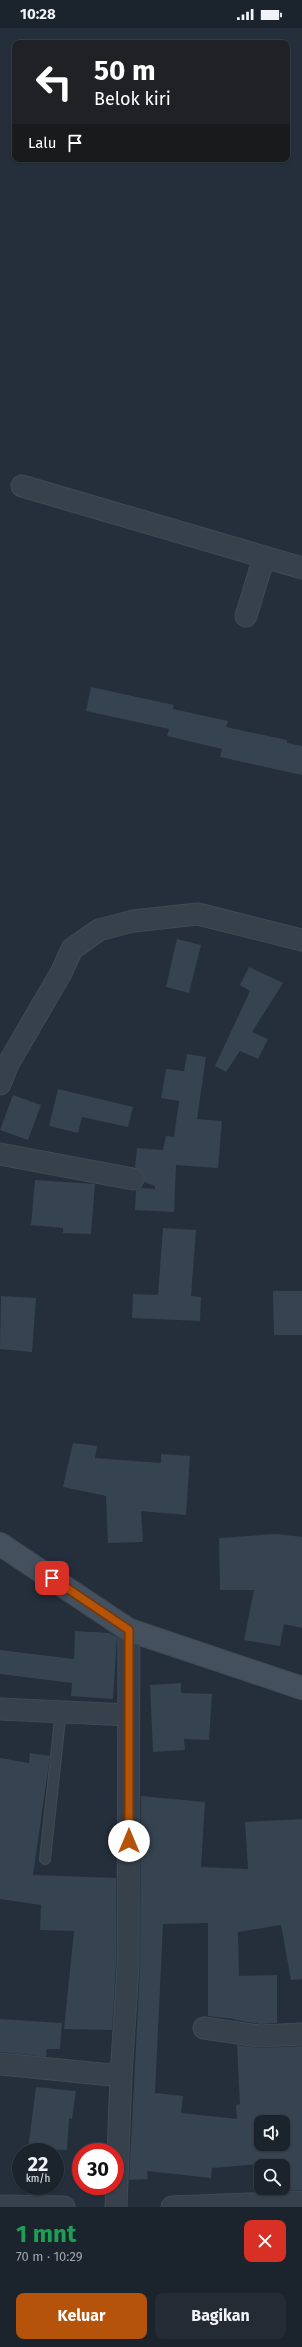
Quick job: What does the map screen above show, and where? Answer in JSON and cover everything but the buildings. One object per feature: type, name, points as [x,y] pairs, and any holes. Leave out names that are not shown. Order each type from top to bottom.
[{"type":"main road","points":[[0,1544],[129,1630],[302,1688]]},
{"type":"street","points":[[22,486],[302,568]]},
{"type":"street","points":[[246,616],[264,557]]},
{"type":"street","points":[[0,1084],[8,1064],[61,973],[72,949],[98,930],[134,921],[198,914],[302,940]]},
{"type":"street","points":[[0,1154],[133,1179]]},
{"type":"street","points":[[116,2207],[121,2076],[128,1967],[129,1630]]},
{"type":"street","points":[[0,1709],[61,1710],[129,1715]]},
{"type":"street","points":[[204,2028],[260,2036],[302,2034]]},
{"type":"street","points":[[0,2064],[121,2076]]},
{"type":"street","points":[[172,2207],[302,2202]]},
{"type":"street","points":[[0,2206],[64,2207]]},
{"type":"lane","points":[[44,1858],[61,1710]]},
{"type":"route","points":[[52,1578],[129,1630],[129,1841]]}]
